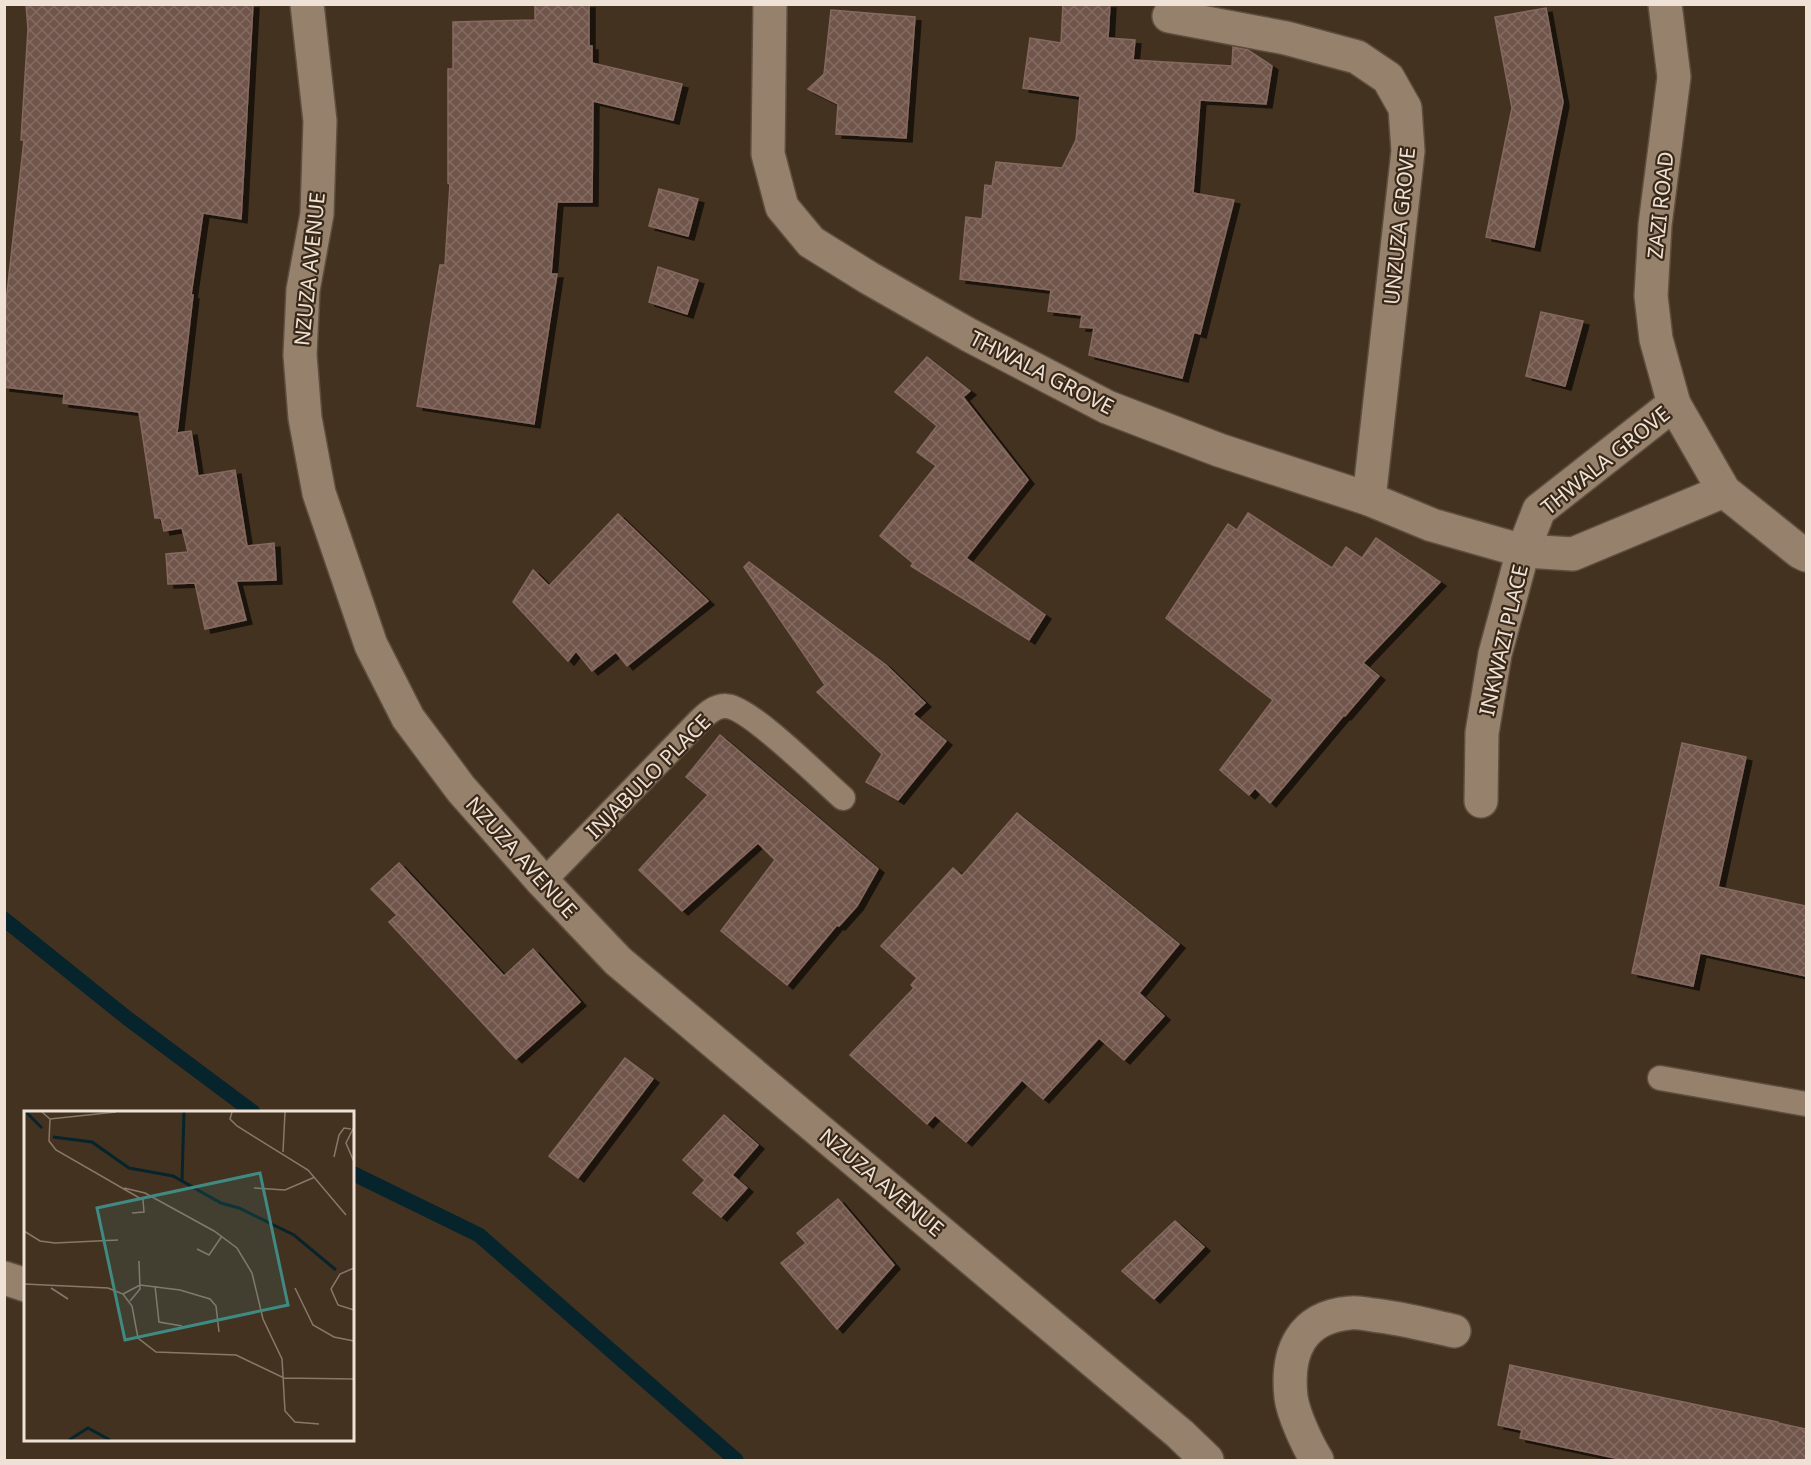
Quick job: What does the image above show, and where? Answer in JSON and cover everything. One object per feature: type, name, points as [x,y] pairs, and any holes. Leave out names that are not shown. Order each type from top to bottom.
[{"type":"street","name":"NZUZA AVENUE","points":[[307,4],[320,121],[316,214],[303,290],[300,355],[304,418],[319,493],[371,645],[408,718],[461,789],[543,882],[618,961],[1171,1427],[1207,1461]]},
{"type":"street","name":"THWALA GROVE","points":[[770,4],[768,154],[782,207],[812,242],[868,278],[969,335],[1107,407],[1219,450],[1369,499],[1432,525],[1523,551],[1573,554],[1724,491]]},
{"type":"street","name":"ZAZI ROAD","points":[[1665,4],[1674,77],[1655,225],[1651,296],[1656,339],[1674,404],[1724,491]]},
{"type":"street","name":"UNZUZA GROVE","points":[[1169,16],[1286,38],[1357,57],[1388,78],[1405,108],[1408,151],[1369,499]]},
{"type":"street","name":"THWALA GROVE","points":[[1523,551],[1539,510],[1674,404]]},
{"type":"street","points":[[1724,491],[1806,555]]},
{"type":"street","name":"INKWAZI PLACE","points":[[1481,801],[1482,733],[1496,654],[1523,551]]},
{"type":"street","points":[[4,1278],[24,1284]]},
{"type":"street","points":[[1317,1461],[1308,1446],[1291,1399],[1292,1361],[1300,1338],[1318,1321],[1351,1313],[1396,1318],[1454,1331]]},
{"type":"lane","name":"INJABULO PLACE","points":[[543,882],[709,712],[724,706],[737,708],[745,713],[843,798]]},
{"type":"lane","points":[[1660,1078],[1806,1104]]},
{"type":"building","points":[[26,4],[253,4],[241,219],[203,213],[191,295],[193,295],[177,433],[191,431],[198,476],[235,470],[247,546],[274,543],[276,580],[236,581],[246,620],[205,629],[195,583],[168,584],[166,554],[188,552],[182,528],[164,531],[161,518],[155,518],[139,412],[63,403],[64,394],[4,387],[4,320],[24,140],[21,140],[28,29]]},
{"type":"building","points":[[535,4],[589,4],[589,46],[592,46],[592,63],[682,84],[673,120],[593,101],[592,202],[557,202],[551,274],[557,274],[534,424],[417,406],[440,265],[445,265],[450,184],[448,183],[448,69],[453,69],[453,22],[535,20]]},
{"type":"building","points":[[1063,4],[1110,4],[1108,38],[1135,40],[1133,60],[1232,66],[1233,47],[1248,50],[1272,66],[1266,104],[1200,100],[1193,193],[1234,200],[1200,334],[1194,332],[1182,378],[1089,355],[1094,328],[1080,327],[1082,315],[1048,311],[1051,290],[960,279],[966,217],[982,219],[985,185],[992,186],[996,162],[1062,168],[1076,140],[1080,96],[1023,88],[1030,38],[1061,43]]},
{"type":"building","points":[[1546,8],[1563,102],[1534,247],[1486,237],[1512,108],[1495,17]]},
{"type":"building","points":[[831,10],[915,17],[906,138],[836,134],[838,104],[808,89],[824,74]]},
{"type":"building","points":[[659,189],[698,199],[688,236],[649,226]]},
{"type":"building","points":[[658,267],[698,280],[687,314],[649,302]]},
{"type":"building","points":[[1541,312],[1583,321],[1565,386],[1526,376]]},
{"type":"building","points":[[927,357],[970,391],[963,397],[1028,480],[966,558],[1045,615],[1029,640],[911,566],[913,563],[880,536],[936,466],[917,452],[937,426],[895,392]]},
{"type":"building","points":[[1248,513],[1332,568],[1346,547],[1362,558],[1376,538],[1440,582],[1363,663],[1379,676],[1270,803],[1255,788],[1249,795],[1220,770],[1273,700],[1166,618],[1228,524],[1237,530]]},
{"type":"building","points":[[618,514],[708,601],[627,666],[616,652],[592,671],[576,651],[568,661],[513,602],[533,570],[549,586]]},
{"type":"building","points":[[749,562],[886,665],[925,703],[913,714],[946,741],[898,800],[866,782],[882,754],[817,692],[825,685],[744,567]]},
{"type":"building","points":[[720,735],[878,869],[857,906],[839,926],[837,925],[787,985],[721,931],[775,860],[758,843],[682,911],[639,870],[708,795],[686,777]]},
{"type":"building","points":[[1682,743],[1746,757],[1718,887],[1806,906],[1806,976],[1700,953],[1693,986],[1632,973]]},
{"type":"building","points":[[1017,813],[1179,944],[1139,993],[1164,1016],[1124,1060],[1099,1038],[1043,1099],[1022,1080],[966,1142],[935,1115],[927,1124],[850,1055],[914,988],[911,985],[917,978],[881,946],[953,868],[962,876]]},
{"type":"building","points":[[399,863],[504,976],[533,949],[580,1002],[516,1059],[389,922],[397,915],[371,889]]},
{"type":"building","points":[[625,1058],[653,1079],[578,1178],[549,1156]]},
{"type":"building","points":[[724,1115],[758,1145],[732,1175],[747,1188],[721,1217],[693,1193],[705,1180],[683,1160]]},
{"type":"building","points":[[838,1199],[894,1265],[837,1329],[781,1263],[806,1243],[797,1233]]},
{"type":"building","points":[[1175,1221],[1204,1247],[1154,1299],[1122,1271]]},
{"type":"building","points":[[1510,1365],[1806,1429],[1806,1461],[1629,1461],[1520,1438],[1522,1430],[1498,1425]]},
{"type":"waterway","points":[[4,919],[127,1018],[252,1111]]},
{"type":"waterway","points":[[354,1174],[479,1235],[736,1460]]}]
